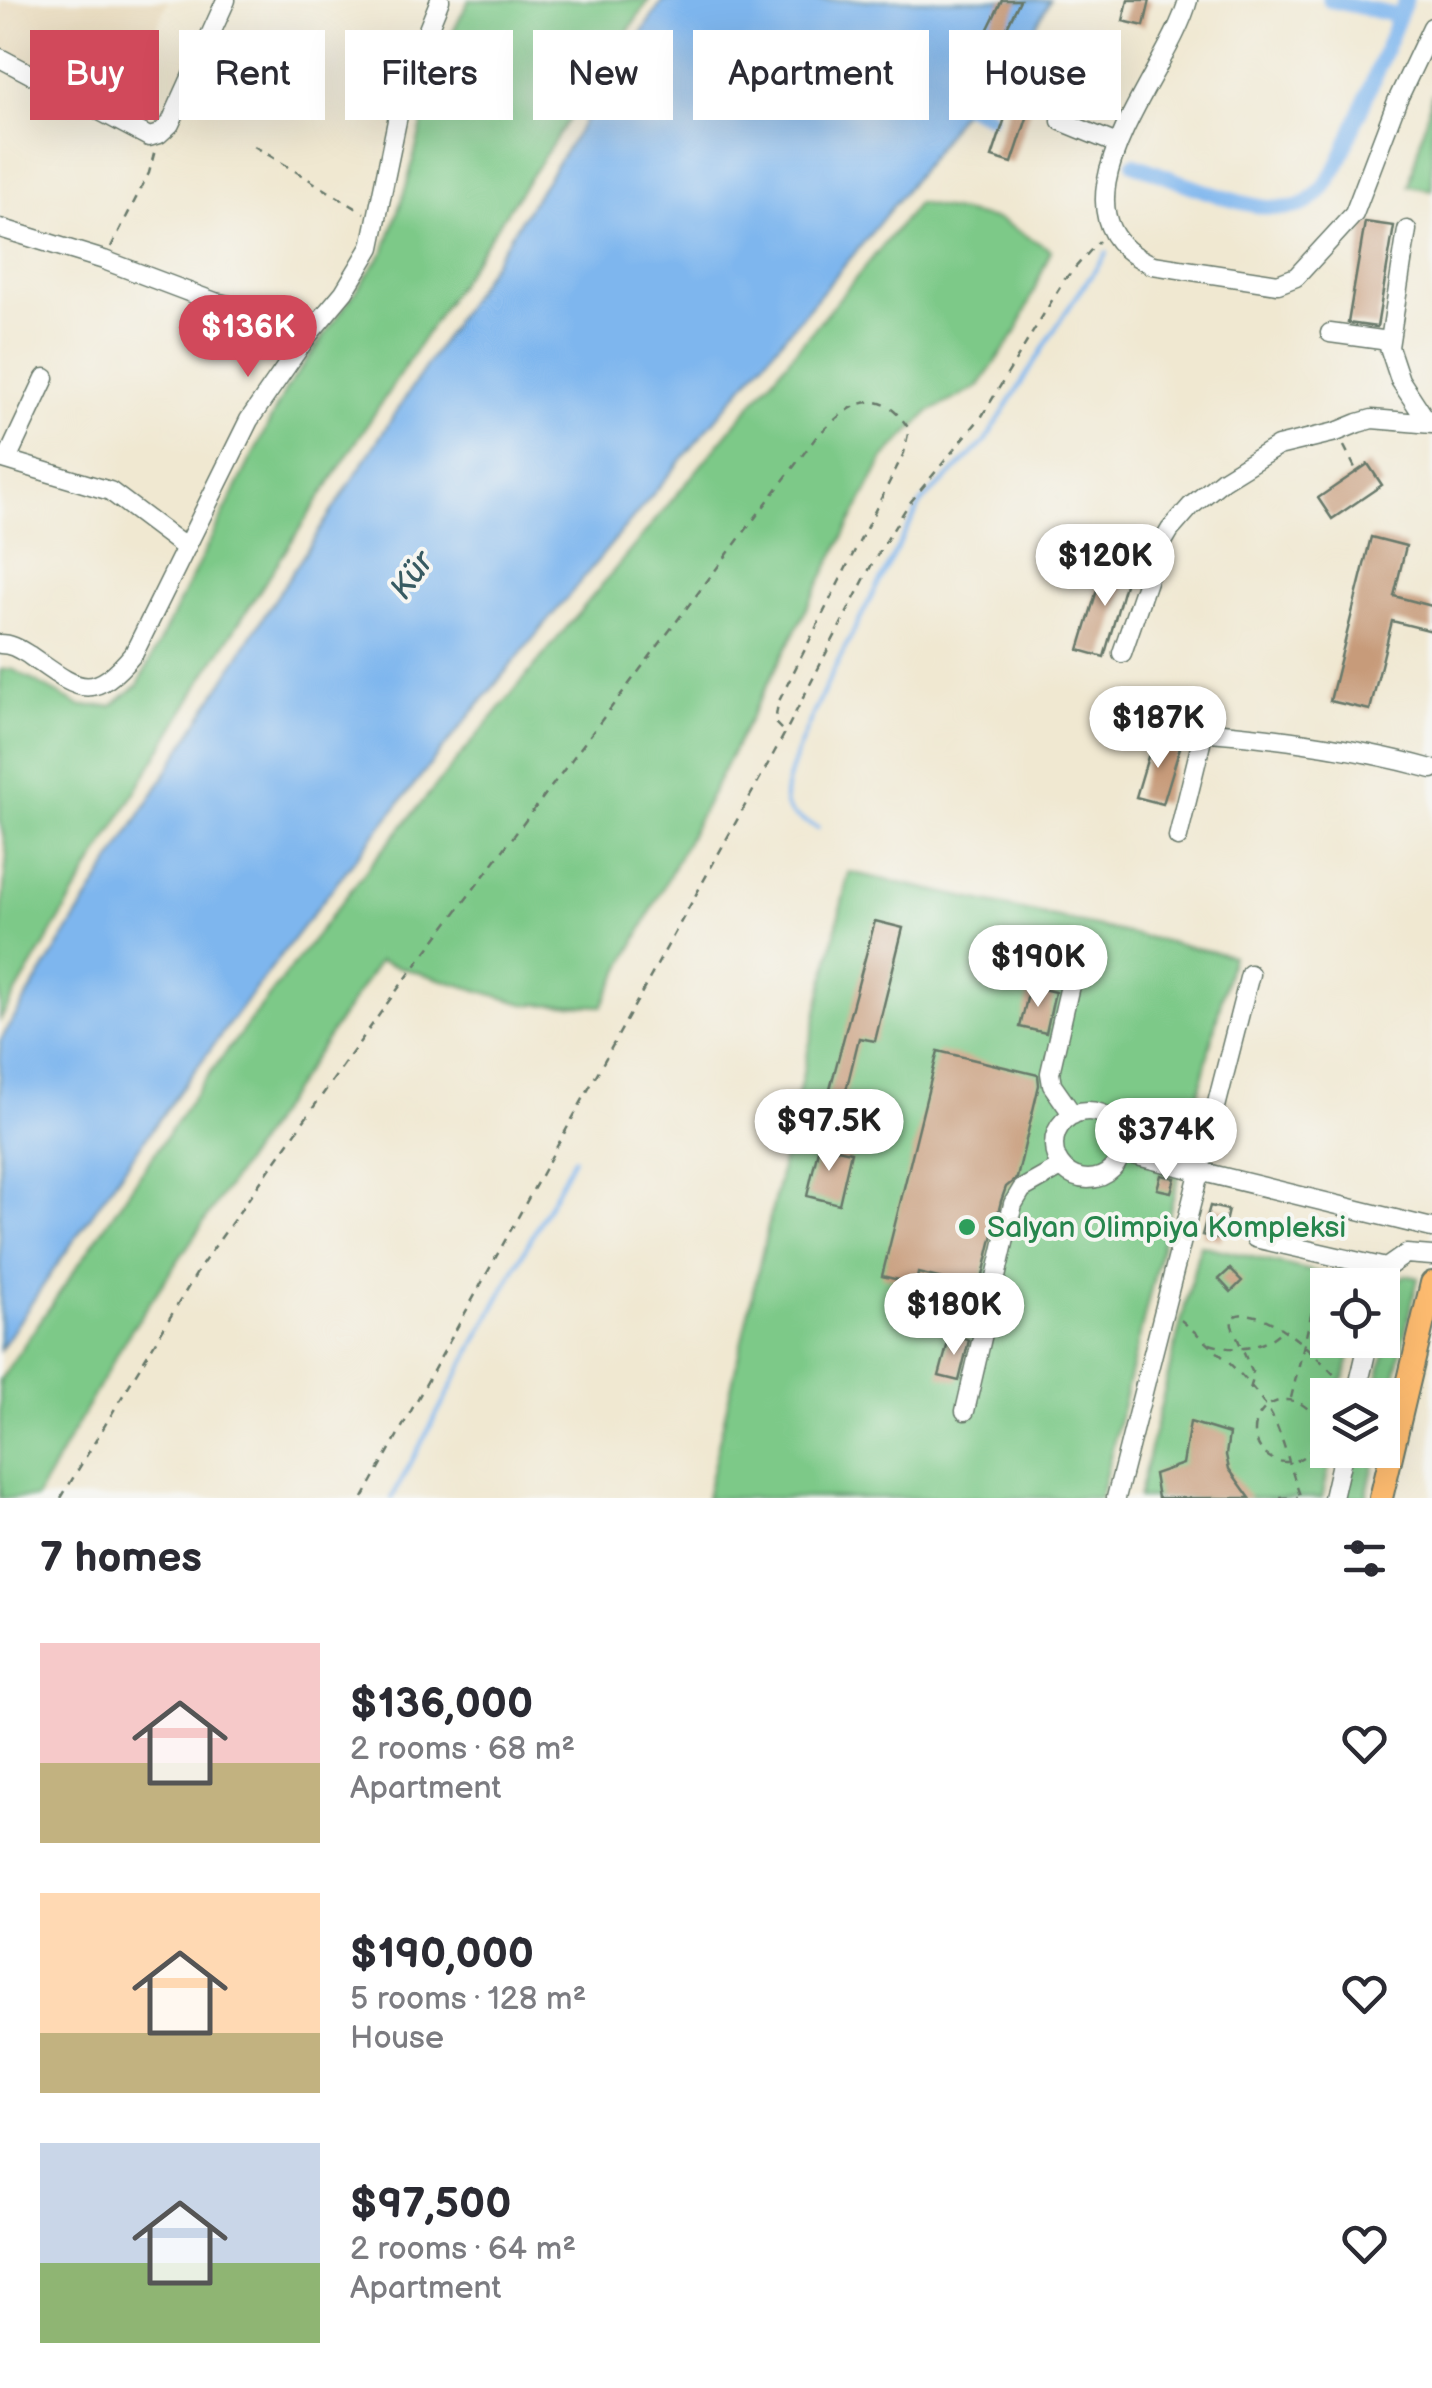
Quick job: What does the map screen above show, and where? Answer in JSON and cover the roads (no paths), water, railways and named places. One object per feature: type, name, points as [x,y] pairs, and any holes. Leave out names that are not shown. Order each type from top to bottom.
[{"type":"main road","points":[[1382,1498],[1432,1282]]},
{"type":"street","points":[[0,58],[149,137],[170,124],[226,0]]},
{"type":"street","points":[[0,644],[17,648],[68,682],[83,687],[101,685],[115,676],[134,653],[249,420],[361,268],[371,247],[399,111],[440,0]]},
{"type":"street","points":[[1188,0],[1177,33],[1116,144],[1106,186],[1110,228],[1135,257],[1154,265],[1278,284],[1288,282],[1354,214],[1397,101],[1432,27]]},
{"type":"street","points":[[1061,121],[1116,144]]},
{"type":"street","points":[[0,228],[104,260],[198,297],[264,314],[308,335]]},
{"type":"street","points":[[1407,230],[1389,341],[1400,380],[1430,424]]},
{"type":"street","points":[[1330,333],[1389,341]]},
{"type":"street","points":[[46,378],[3,459],[110,490],[186,548]]},
{"type":"street","points":[[1122,653],[1157,552],[1190,506],[1249,461],[1278,446],[1372,419],[1430,424]]},
{"type":"street","points":[[1143,727],[1336,747],[1432,770]]},
{"type":"street","points":[[1178,837],[1204,731]]},
{"type":"street","points":[[1072,1115],[1052,1084],[1050,1073],[1079,946]]},
{"type":"street","points":[[1116,1498],[1250,974]]},
{"type":"street","points":[[1094,1112],[1112,1122],[1118,1131],[1121,1152],[1117,1162],[1101,1176],[1079,1178],[1061,1167],[1054,1138],[1072,1115],[1094,1112]]},
{"type":"street","points":[[1121,1152],[1432,1228]]},
{"type":"street","points":[[966,1411],[1014,1204],[1022,1189],[1061,1167]]},
{"type":"street","points":[[1256,1238],[1326,1254],[1363,1268]]},
{"type":"street","points":[[1392,1268],[1406,1254],[1432,1256]]},
{"type":"street","points":[[1332,1498],[1340,1468]]},
{"type":"water","name":"Kür","points":[[663,0],[1050,0],[1034,30],[949,30],[949,120],[956,120],[919,172],[350,866],[205,1056],[0,1350],[0,1041],[255,630],[585,120],[673,120],[673,30],[644,30]]},
{"type":"waterway","points":[[1329,0],[1399,16]]},
{"type":"waterway","points":[[1134,164],[1247,204],[1291,208],[1308,202],[1322,190],[1338,165],[1406,0]]},
{"type":"waterway","points":[[818,828],[792,814],[785,800],[799,747],[835,668],[922,502],[984,443],[1107,253]]},
{"type":"waterway","points":[[392,1498],[574,1158]]},
{"type":"place","name":"Salyan Olimpiya Kompleksi","points":[[967,1227]]}]
